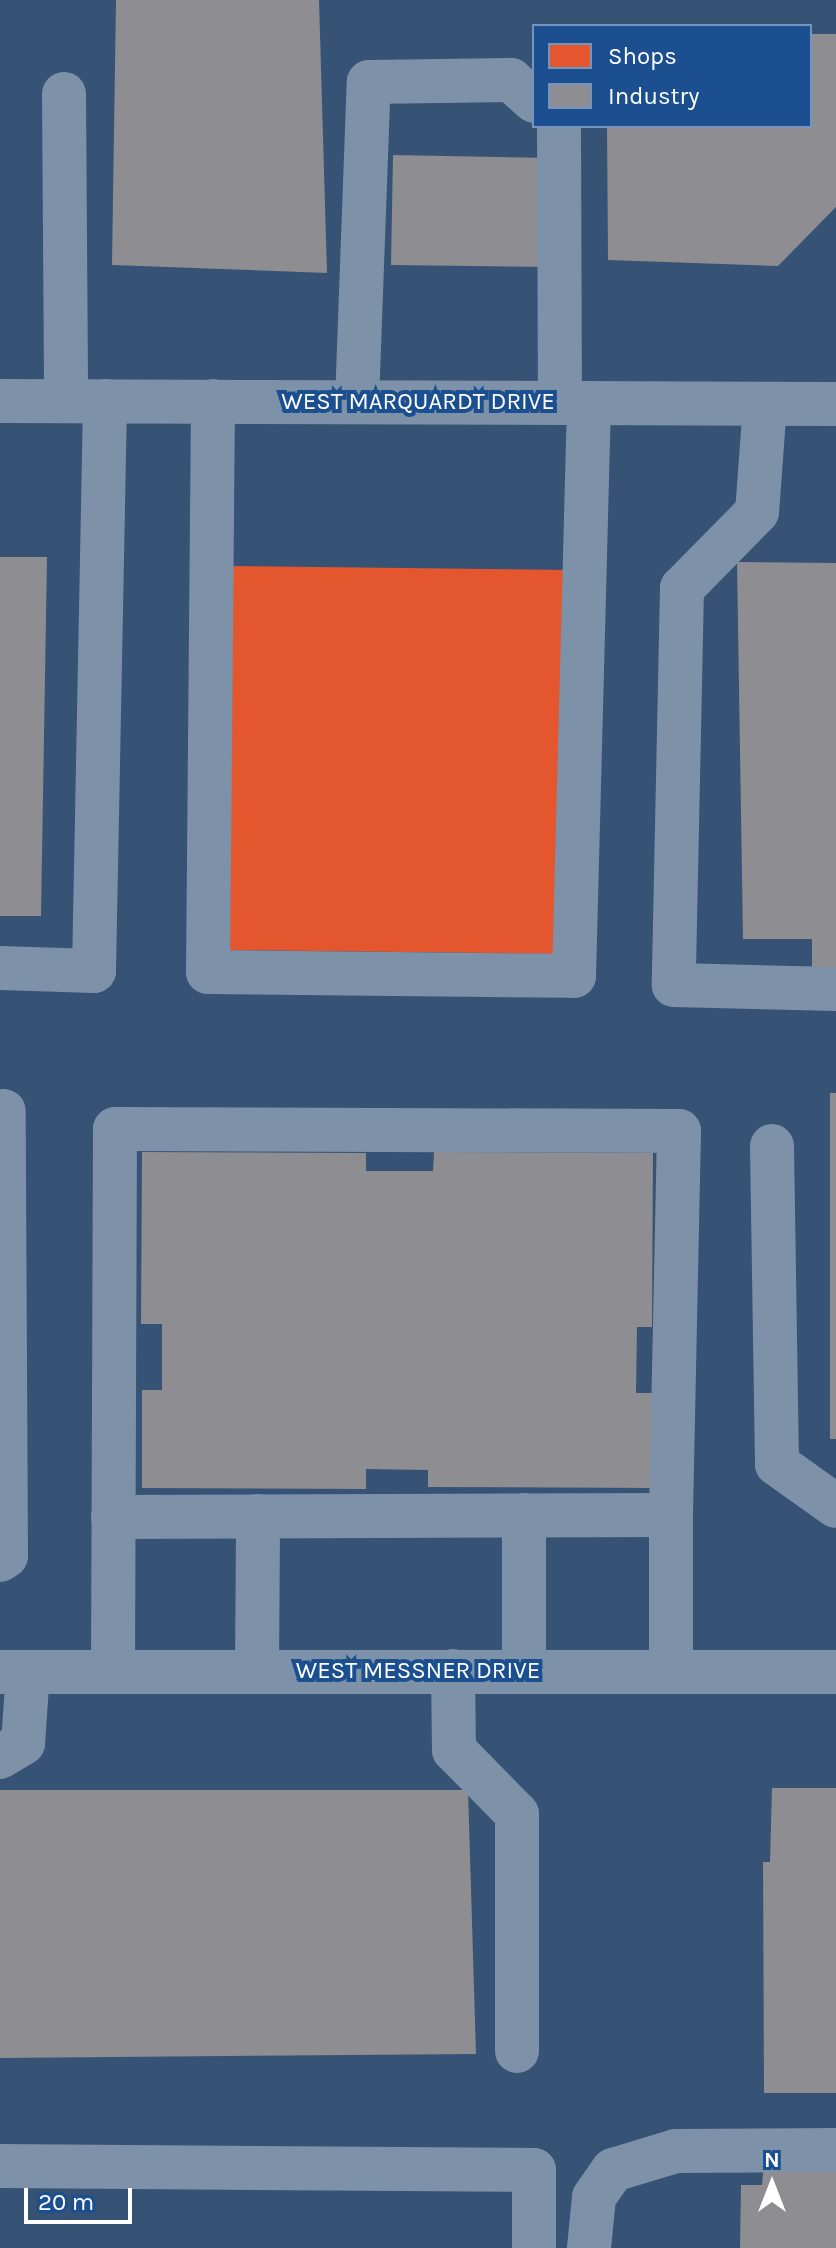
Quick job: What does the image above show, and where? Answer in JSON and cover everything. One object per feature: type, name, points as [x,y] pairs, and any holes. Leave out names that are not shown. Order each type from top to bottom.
[{"type":"street","points":[[357,402],[369,82],[511,80],[532,99]]},
{"type":"street","points":[[0,968],[94,971],[86,401],[64,94]]},
{"type":"street","points":[[213,401],[208,972],[574,976],[574,403],[559,128]]},
{"type":"street","name":"WEST MARQUARDT DRIVE","points":[[0,401],[836,404]]},
{"type":"street","points":[[765,404],[757,512],[682,588],[674,985],[836,989]]},
{"type":"street","points":[[0,1560],[6,1556],[4,1111]]},
{"type":"street","points":[[113,1671],[115,1129],[679,1131],[671,1672]]},
{"type":"street","points":[[772,1146],[777,1464],[836,1506]]},
{"type":"street","points":[[524,1515],[524,1671]]},
{"type":"street","points":[[113,1517],[671,1515]]},
{"type":"street","points":[[257,1671],[258,1516]]},
{"type":"street","points":[[453,1671],[454,1750],[517,1814],[517,2051]]},
{"type":"street","points":[[0,1757],[23,1743],[14,1672]]},
{"type":"street","name":"WEST MESSNER DRIVE","points":[[14,1672],[836,1672]]},
{"type":"street","points":[[589,2248],[594,2197],[613,2170],[676,2151],[836,2150]]},
{"type":"street","points":[[0,2166],[534,2170],[534,2248]]},
{"type":"building: Shops","points":[[227,566],[570,570],[566,954],[222,950]]},
{"type":"building: Industry","points":[[116,0],[319,0],[327,273],[112,265]]},
{"type":"building: Industry","points":[[812,34],[836,34],[836,207],[778,266],[608,260],[607,128],[812,128]]},
{"type":"building: Industry","points":[[393,155],[554,158],[555,267],[391,265]]},
{"type":"building: Industry","points":[[0,557],[47,557],[41,916],[0,916]]},
{"type":"building: Industry","points":[[737,562],[836,563],[836,977],[812,977],[812,939],[743,939]]},
{"type":"building: Industry","points":[[830,1093],[836,1093],[836,1439],[830,1439]]},
{"type":"building: Industry","points":[[142,1152],[366,1153],[366,1171],[433,1171],[434,1152],[653,1153],[652,1327],[637,1327],[636,1393],[655,1393],[654,1488],[428,1487],[428,1470],[366,1469],[366,1489],[142,1488],[142,1390],[162,1390],[162,1324],[141,1324]]},
{"type":"building: Industry","points":[[772,1788],[836,1788],[836,2093],[764,2093],[763,1862],[770,1862]]},
{"type":"building: Industry","points":[[0,1790],[468,1790],[476,2054],[0,2058]]},
{"type":"building: Industry","points":[[764,2162],[836,2163],[836,2248],[740,2248],[741,2185],[762,2185]]}]
